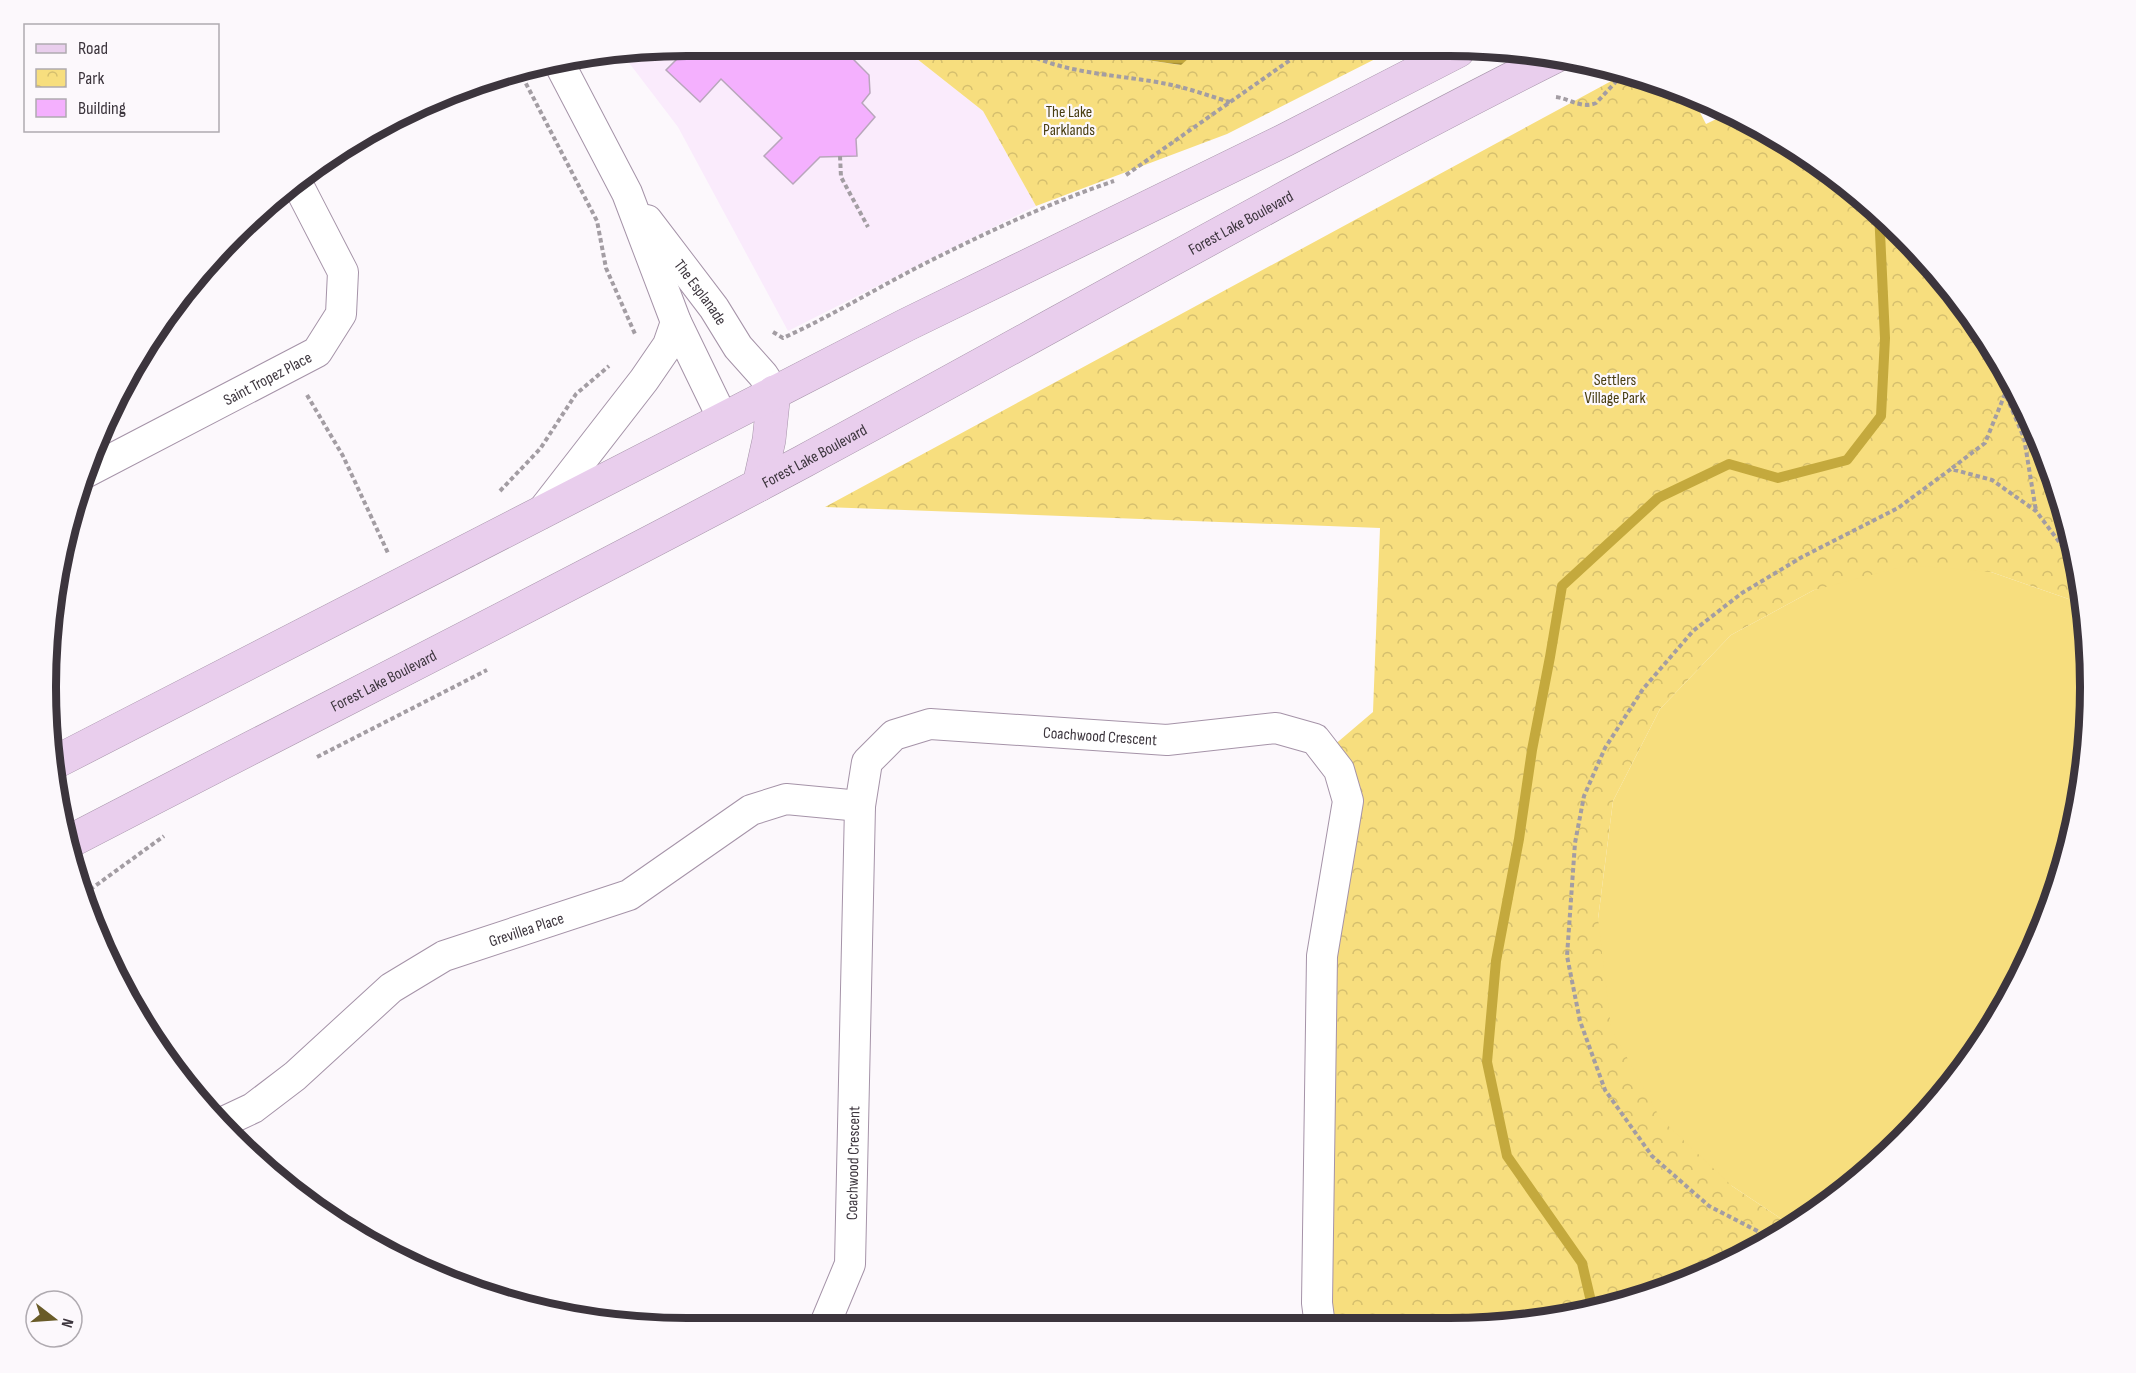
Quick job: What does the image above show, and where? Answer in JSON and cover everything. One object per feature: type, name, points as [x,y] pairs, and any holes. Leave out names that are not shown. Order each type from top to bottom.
[{"type":"main road","points":[[60,760],[906,325],[1284,140],[1448,56]]},
{"type":"main road","name":"Forest Lake Boulevard","points":[[74,838],[759,485],[1099,300],[1204,240],[1544,63]]},
{"type":"main road","points":[[759,485],[769,440],[774,392]]},
{"type":"main road","points":[[723,418],[805,460]]},
{"type":"street","name":"The Esplanade","points":[[562,68],[627,193],[676,322],[723,418]]},
{"type":"street","name":"Saint Tropez Place","points":[[95,469],[317,352],[340,314],[343,272],[300,188]]},
{"type":"street","name":"The Esplanade","points":[[627,193],[714,308],[738,347],[763,375],[774,392]]},
{"type":"street","points":[[540,514],[644,380],[668,345],[676,322]]},
{"type":"street","name":"Coachwood Crescent","points":[[828,1318],[850,1264],[860,806],[867,762],[894,735],[930,724],[1167,740],[1276,729],[1315,739],[1339,770],[1347,801],[1322,956],[1317,1303],[1319,1318]]},
{"type":"street","name":"Grevillea Place","points":[[228,1120],[254,1108],[295,1076],[391,988],[444,956],[629,895],[752,810],[786,799],[860,806]]},
{"type":"path","points":[[1032,56],[1058,65],[1170,84],[1230,102]]},
{"type":"path","points":[[738,347],[769,330],[783,338],[828,318],[940,255],[1064,198],[1122,178],[1296,56]]},
{"type":"path","points":[[523,77],[597,221],[606,268],[636,337]]},
{"type":"path","points":[[840,156],[841,177],[868,227]]},
{"type":"path","points":[[1987,357],[2024,438],[2036,512]]},
{"type":"path","points":[[493,499],[540,449],[576,394],[600,372],[619,359],[644,380]]},
{"type":"path","points":[[1763,1234],[1709,1206],[1652,1156],[1605,1090],[1580,1021],[1567,956],[1575,843],[1584,796],[1605,748],[1643,689],[1693,631],[1742,593],[1802,557],[1898,508],[1951,469],[1985,443],[2005,393]]},
{"type":"path","points":[[300,396],[308,395],[343,456],[390,557]]},
{"type":"path","points":[[1951,469],[1992,480],[2036,512],[2065,550]]},
{"type":"shaded area","points":[[686,56],[913,56],[983,111],[1036,206],[788,331],[678,127],[626,59]]},
{"type":"shaded area","points":[[1124,56],[1191,56],[1181,65]]},
{"type":"green space","name":"The Lake Parklands","points":[[913,56],[1124,56],[1180,65],[1191,56],[1381,56],[1227,134],[1036,206],[983,111]]},
{"type":"green space","name":"Settlers Village Park","points":[[1617,78],[1697,107],[1706,124],[1720,117],[1765,140],[1834,186],[1866,212],[1924,270],[1974,336],[2015,407],[2047,484],[2059,523],[2074,601],[1991,572],[1814,590],[1731,635],[1660,709],[1613,801],[1598,919],[1732,1186],[1784,1221],[1729,1252],[1691,1269],[1613,1296],[1573,1305],[1491,1316],[1320,1318],[1322,956],[1348,801],[1326,752],[1373,712],[1380,528],[825,507]]},
{"type":"green space","points":[[1909,565],[1991,572],[2074,601],[2079,645],[2079,728],[2075,769],[2059,850],[2032,928],[1996,1002],[1950,1071],[1896,1133],[1834,1187],[1784,1221],[1732,1186],[1660,1118],[1611,1028],[1598,919],[1613,801],[1660,709],[1731,635],[1814,590]]},
{"type":"building","points":[[680,56],[835,56],[853,59],[869,75],[870,93],[862,103],[875,117],[856,139],[857,156],[820,157],[793,184],[764,156],[782,138],[721,79],[700,102],[666,70]]},
{"type":"waterway","points":[[1591,1301],[1582,1263],[1507,1156],[1487,1062],[1496,961],[1562,586],[1658,498],[1729,464],[1778,478],[1847,460],[1881,416],[1885,338],[1880,225]]}]
